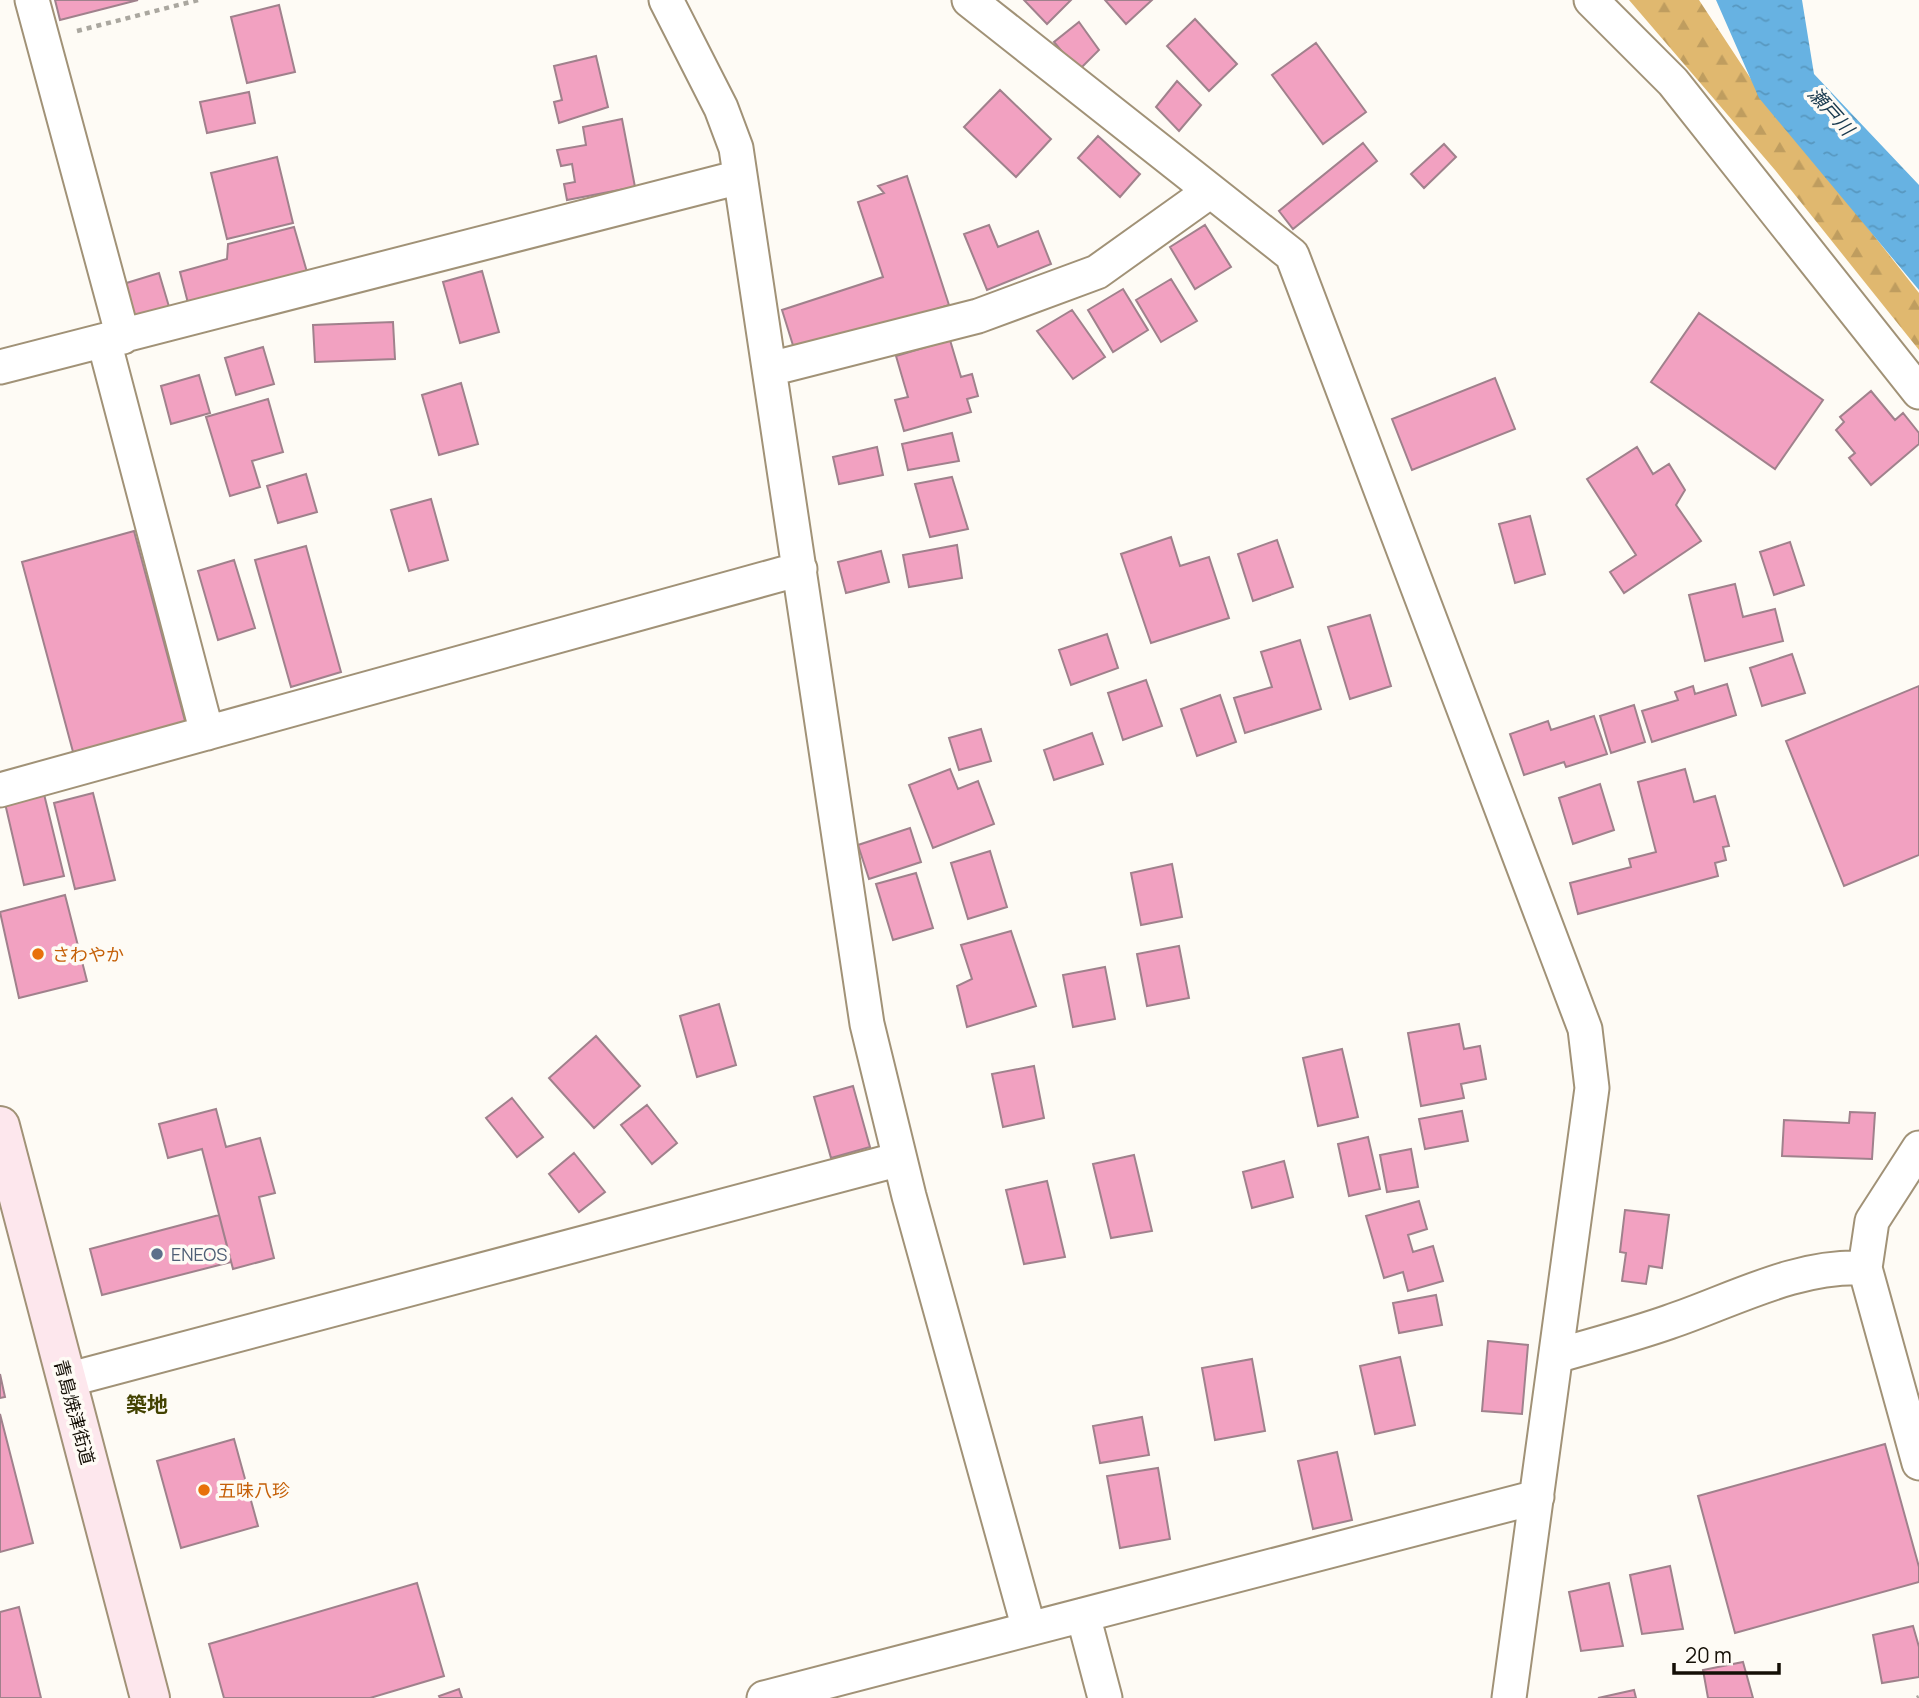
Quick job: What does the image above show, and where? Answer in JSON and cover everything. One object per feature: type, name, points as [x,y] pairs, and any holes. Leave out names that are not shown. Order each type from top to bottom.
[{"type":"main road","name":"青島焼津街道","points":[[0,1126],[150,1698]]},
{"type":"street","points":[[32,0],[44,40],[207,733]]},
{"type":"street","points":[[666,0],[722,108],[736,148],[867,1024],[900,1159],[1030,1629]]},
{"type":"street","points":[[969,0],[1292,255],[1585,1029],[1592,1088],[1509,1698]]},
{"type":"street","points":[[1591,0],[1673,82],[1919,393]]},
{"type":"street","points":[[0,368],[740,177]]},
{"type":"street","points":[[769,369],[978,316],[1097,272],[1209,192]]},
{"type":"street","points":[[0,790],[800,569]]},
{"type":"street","points":[[1919,1148],[1872,1220],[1865,1268],[1919,1463]]},
{"type":"street","points":[[66,1380],[900,1159]]},
{"type":"street","points":[[1556,1356],[1669,1322],[1778,1280],[1838,1266],[1865,1268]]},
{"type":"street","points":[[777,1696],[1536,1497]]},
{"type":"street","points":[[1083,1615],[1105,1698]]},
{"type":"path","points":[[44,40],[198,0]]},
{"type":"green space","points":[[1629,0],[1699,0],[1751,79],[1919,293],[1919,350],[1775,170]]},
{"type":"water","name":"瀬戸川","points":[[1716,0],[1802,0],[1814,74],[1919,185],[1919,290],[1759,98]]},
{"type":"building","points":[[55,0],[138,0],[60,20]]},
{"type":"building","points":[[1024,0],[1071,0],[1047,24]]},
{"type":"building","points":[[1105,0],[1152,0],[1126,24]]},
{"type":"building","points":[[279,5],[295,72],[247,83],[231,17]]},
{"type":"building","points":[[1195,19],[1237,64],[1209,91],[1167,46]]},
{"type":"building","points":[[1079,22],[1099,50],[1078,71],[1054,42]]},
{"type":"building","points":[[1316,43],[1366,112],[1323,144],[1272,75]]},
{"type":"building","points":[[596,56],[608,107],[559,123],[554,102],[562,100],[554,66]]},
{"type":"building","points":[[1177,81],[1201,105],[1179,131],[1156,107]]},
{"type":"building","points":[[1000,90],[1051,139],[1016,177],[964,127]]},
{"type":"building","points":[[249,92],[255,123],[207,133],[200,102]]},
{"type":"building","points":[[622,119],[635,187],[567,200],[564,184],[575,182],[572,164],[561,166],[557,150],[586,145],[583,127]]},
{"type":"building","points":[[1098,136],[1140,174],[1120,197],[1078,158]]},
{"type":"building","points":[[1363,143],[1377,161],[1293,229],[1279,211]]},
{"type":"building","points":[[1444,144],[1456,157],[1424,188],[1411,174]]},
{"type":"building","points":[[277,157],[293,223],[227,239],[211,173]]},
{"type":"building","points":[[907,176],[949,305],[796,355],[782,310],[883,277],[858,202],[884,193],[878,186]]},
{"type":"building","points":[[989,225],[998,247],[1038,231],[1051,264],[987,290],[964,234]]},
{"type":"building","points":[[1205,225],[1231,267],[1195,289],[1170,247]]},
{"type":"building","points":[[294,227],[307,272],[188,303],[180,272],[227,259],[228,244]]},
{"type":"building","points":[[482,271],[499,332],[460,343],[443,282]]},
{"type":"building","points":[[159,273],[170,310],[131,322],[120,285]]},
{"type":"building","points":[[1171,279],[1197,321],[1161,342],[1136,300]]},
{"type":"building","points":[[1123,289],[1148,330],[1113,352],[1088,310]]},
{"type":"building","points":[[1072,310],[1105,357],[1073,379],[1037,331]]},
{"type":"building","points":[[1699,313],[1823,400],[1775,469],[1651,382]]},
{"type":"building","points":[[393,322],[395,359],[315,362],[313,325]]},
{"type":"building","points":[[950,340],[961,377],[972,374],[978,396],[967,399],[971,412],[904,431],[895,400],[908,397],[896,356]]},
{"type":"building","points":[[263,347],[274,384],[236,395],[225,358]]},
{"type":"building","points":[[199,375],[210,413],[171,424],[161,386]]},
{"type":"building","points":[[1495,378],[1515,429],[1412,470],[1392,419]]},
{"type":"building","points":[[461,383],[478,444],[439,455],[422,395]]},
{"type":"building","points":[[1871,391],[1895,420],[1903,413],[1919,433],[1919,444],[1871,485],[1849,458],[1855,453],[1836,430],[1844,422],[1840,417]]},
{"type":"building","points":[[268,399],[283,452],[252,461],[260,487],[230,496],[206,417]]},
{"type":"building","points":[[952,433],[959,461],[908,470],[902,444]]},
{"type":"building","points":[[877,447],[883,475],[839,484],[833,457]]},
{"type":"building","points":[[1637,447],[1653,474],[1669,464],[1685,490],[1676,505],[1701,541],[1624,593],[1610,572],[1636,555],[1587,479]]},
{"type":"building","points":[[306,474],[317,512],[278,523],[267,486]]},
{"type":"building","points":[[952,477],[968,529],[930,537],[915,484]]},
{"type":"building","points":[[431,499],[448,560],[409,571],[391,510]]},
{"type":"building","points":[[1530,516],[1545,574],[1515,583],[1499,524]]},
{"type":"building","points":[[134,531],[188,732],[76,763],[22,562]]},
{"type":"building","points":[[1171,537],[1180,566],[1209,557],[1229,618],[1151,643],[1121,554]]},
{"type":"building","points":[[1277,540],[1293,587],[1253,601],[1238,554]]},
{"type":"building","points":[[1790,542],[1804,585],[1774,595],[1760,552]]},
{"type":"building","points":[[957,545],[962,578],[909,587],[903,555]]},
{"type":"building","points":[[306,546],[341,672],[291,687],[255,560]]},
{"type":"building","points":[[881,551],[889,582],[846,593],[838,562]]},
{"type":"building","points":[[234,560],[255,628],[218,640],[198,571]]},
{"type":"building","points":[[1735,584],[1743,617],[1775,609],[1783,641],[1705,661],[1689,595]]},
{"type":"building","points":[[1370,615],[1391,686],[1350,699],[1328,627]]},
{"type":"building","points":[[1107,634],[1118,668],[1071,685],[1059,650]]},
{"type":"building","points":[[1300,640],[1321,709],[1245,733],[1234,698],[1272,687],[1261,652]]},
{"type":"building","points":[[1792,654],[1805,693],[1762,706],[1750,668]]},
{"type":"building","points":[[1146,680],[1162,726],[1123,740],[1108,693]]},
{"type":"building","points":[[1727,684],[1736,715],[1652,742],[1642,711],[1678,700],[1675,692],[1693,686],[1695,694]]},
{"type":"building","points":[[1919,686],[1919,855],[1844,886],[1786,741]]},
{"type":"building","points":[[1220,695],[1236,742],[1197,756],[1181,709]]},
{"type":"building","points":[[1634,705],[1645,742],[1611,753],[1600,716]]},
{"type":"building","points":[[1594,716],[1607,754],[1566,767],[1564,762],[1524,775],[1510,734],[1548,721],[1551,730]]},
{"type":"building","points":[[981,729],[991,761],[959,770],[949,738]]},
{"type":"building","points":[[1092,733],[1103,764],[1054,780],[1044,750]]},
{"type":"building","points":[[950,769],[958,789],[978,781],[994,824],[933,848],[909,785]]},
{"type":"building","points":[[1685,769],[1694,802],[1715,796],[1729,846],[1723,847],[1726,860],[1715,863],[1718,876],[1578,914],[1570,883],[1631,867],[1629,859],[1656,852],[1638,782]]},
{"type":"building","points":[[1600,784],[1614,830],[1573,844],[1559,798]]},
{"type":"building","points":[[43,790],[64,876],[24,885],[4,799]]},
{"type":"building","points":[[93,793],[115,880],[75,889],[54,803]]},
{"type":"building","points":[[910,828],[921,862],[869,879],[858,845]]},
{"type":"building","points":[[990,851],[1007,907],[968,919],[951,863]]},
{"type":"building","points":[[1172,864],[1182,917],[1141,925],[1131,873]]},
{"type":"building","points":[[916,873],[933,928],[893,940],[876,884]]},
{"type":"building","points":[[65,895],[87,981],[19,998],[0,912]]},
{"type":"building","points":[[1011,931],[1036,1006],[967,1027],[957,986],[972,979],[961,945]]},
{"type":"building","points":[[1179,946],[1189,998],[1147,1006],[1137,954]]},
{"type":"building","points":[[1105,967],[1115,1019],[1073,1027],[1063,975]]},
{"type":"building","points":[[719,1004],[736,1065],[697,1077],[680,1016]]},
{"type":"building","points":[[1459,1024],[1464,1049],[1480,1046],[1486,1079],[1461,1084],[1464,1098],[1421,1106],[1408,1033]]},
{"type":"building","points":[[596,1036],[640,1086],[594,1128],[549,1078]]},
{"type":"building","points":[[1342,1049],[1358,1117],[1318,1126],[1303,1058]]},
{"type":"building","points":[[1034,1066],[1044,1118],[1003,1127],[992,1074]]},
{"type":"building","points":[[853,1086],[870,1147],[831,1158],[814,1097]]},
{"type":"building","points":[[512,1098],[543,1137],[517,1157],[486,1118]]},
{"type":"building","points":[[647,1105],[677,1143],[652,1164],[621,1125]]},
{"type":"building","points":[[216,1109],[226,1147],[260,1138],[275,1193],[259,1197],[274,1258],[233,1269],[202,1149],[168,1158],[159,1124]]},
{"type":"building","points":[[1462,1111],[1468,1141],[1425,1149],[1419,1119]]},
{"type":"building","points":[[1850,1112],[1875,1113],[1872,1159],[1782,1156],[1784,1120],[1849,1123]]},
{"type":"building","points":[[1368,1137],[1380,1189],[1349,1196],[1338,1144]]},
{"type":"building","points":[[1411,1149],[1418,1187],[1387,1192],[1380,1155]]},
{"type":"building","points":[[574,1153],[605,1192],[579,1212],[549,1174]]},
{"type":"building","points":[[1134,1155],[1152,1231],[1111,1238],[1093,1164]]},
{"type":"building","points":[[1284,1161],[1293,1197],[1252,1208],[1243,1172]]},
{"type":"building","points":[[1047,1181],[1065,1257],[1024,1264],[1006,1190]]},
{"type":"building","points":[[1419,1201],[1427,1229],[1408,1235],[1413,1252],[1433,1246],[1443,1281],[1408,1291],[1403,1272],[1384,1278],[1366,1216]]},
{"type":"building","points":[[1625,1210],[1669,1215],[1662,1268],[1649,1266],[1646,1284],[1622,1281],[1626,1253],[1620,1252]]},
{"type":"building","points":[[219,1215],[231,1262],[102,1295],[90,1249]]},
{"type":"building","points":[[1436,1295],[1442,1325],[1399,1333],[1393,1303]]},
{"type":"building","points":[[1488,1341],[1528,1345],[1522,1414],[1482,1411]]},
{"type":"building","points":[[1400,1357],[1415,1425],[1375,1434],[1360,1366]]},
{"type":"building","points":[[1252,1359],[1265,1431],[1215,1440],[1202,1368]]},
{"type":"building","points":[[0,1374],[5,1397],[0,1398]]},
{"type":"building","points":[[0,1414],[33,1543],[0,1552]]},
{"type":"building","points":[[1142,1417],[1149,1455],[1100,1463],[1093,1426]]},
{"type":"building","points":[[234,1439],[258,1526],[181,1548],[157,1461]]},
{"type":"building","points":[[1885,1444],[1919,1567],[1919,1582],[1735,1633],[1698,1496]]},
{"type":"building","points":[[1337,1452],[1352,1520],[1313,1529],[1298,1461]]},
{"type":"building","points":[[1158,1468],[1170,1539],[1120,1548],[1107,1476]]},
{"type":"building","points":[[1670,1566],[1683,1629],[1642,1634],[1630,1575]]},
{"type":"building","points":[[417,1583],[444,1676],[370,1698],[224,1698],[209,1644]]},
{"type":"building","points":[[1609,1583],[1623,1646],[1581,1651],[1569,1592]]},
{"type":"building","points":[[19,1607],[41,1698],[0,1698],[0,1612]]},
{"type":"building","points":[[1913,1626],[1919,1647],[1919,1677],[1882,1683],[1873,1635]]},
{"type":"building","points":[[1743,1662],[1753,1698],[1708,1698],[1703,1670]]},
{"type":"building","points":[[459,1689],[462,1698],[439,1696]]},
{"type":"building","points":[[1634,1690],[1636,1698],[1598,1698]]},
{"type":"place","name":"さわやか","points":[[38,954]]},
{"type":"place","name":"ENEOS","points":[[157,1254]]},
{"type":"place","name":"五味八珍","points":[[204,1490]]},
{"type":"district","name":"築地","points":[[147,1404]]}]
